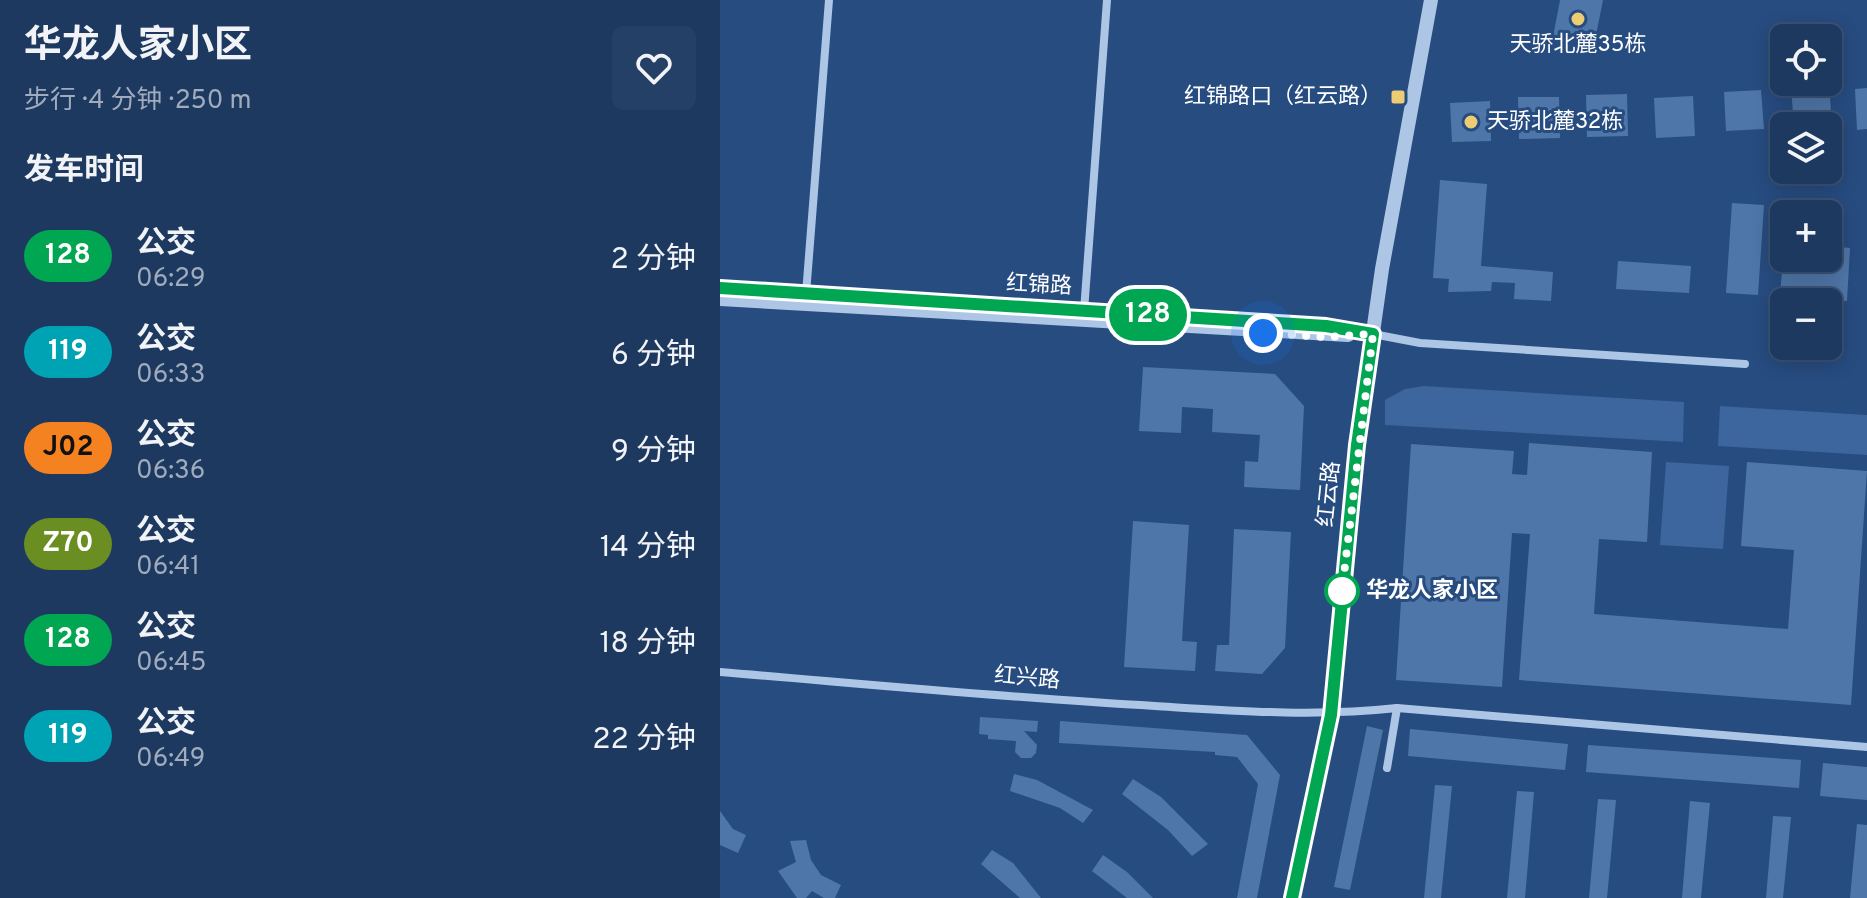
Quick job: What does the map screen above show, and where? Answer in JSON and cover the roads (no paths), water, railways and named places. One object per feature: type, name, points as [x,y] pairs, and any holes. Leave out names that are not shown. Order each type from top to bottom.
[{"type":"street","points":[[806,294],[829,0]]},
{"type":"street","points":[[1084,311],[1107,0]]},
{"type":"street","name":"红云路","points":[[1292,898],[1331,715],[1357,445],[1373,334],[1431,0]]},
{"type":"street","name":"红锦路","points":[[720,288],[1326,326],[1373,334]]},
{"type":"street","name":"红锦路","points":[[720,299],[1325,337],[1373,334]]},
{"type":"street","points":[[1373,334],[1420,343],[1745,364]]},
{"type":"street","name":"红兴路","points":[[720,672],[1101,703],[1331,715],[1397,708],[1867,747]]},
{"type":"street","points":[[1387,768],[1397,708]]},
{"type":"place","name":"天骄北麓35栋","points":[[1578,19]]},
{"type":"place","name":"红锦路口（红云路）","points":[[1398,97]]},
{"type":"place","name":"天骄北麓32栋","points":[[1471,122]]},
{"type":"place","name":"华龙人家小区","points":[[1342,591]]}]
